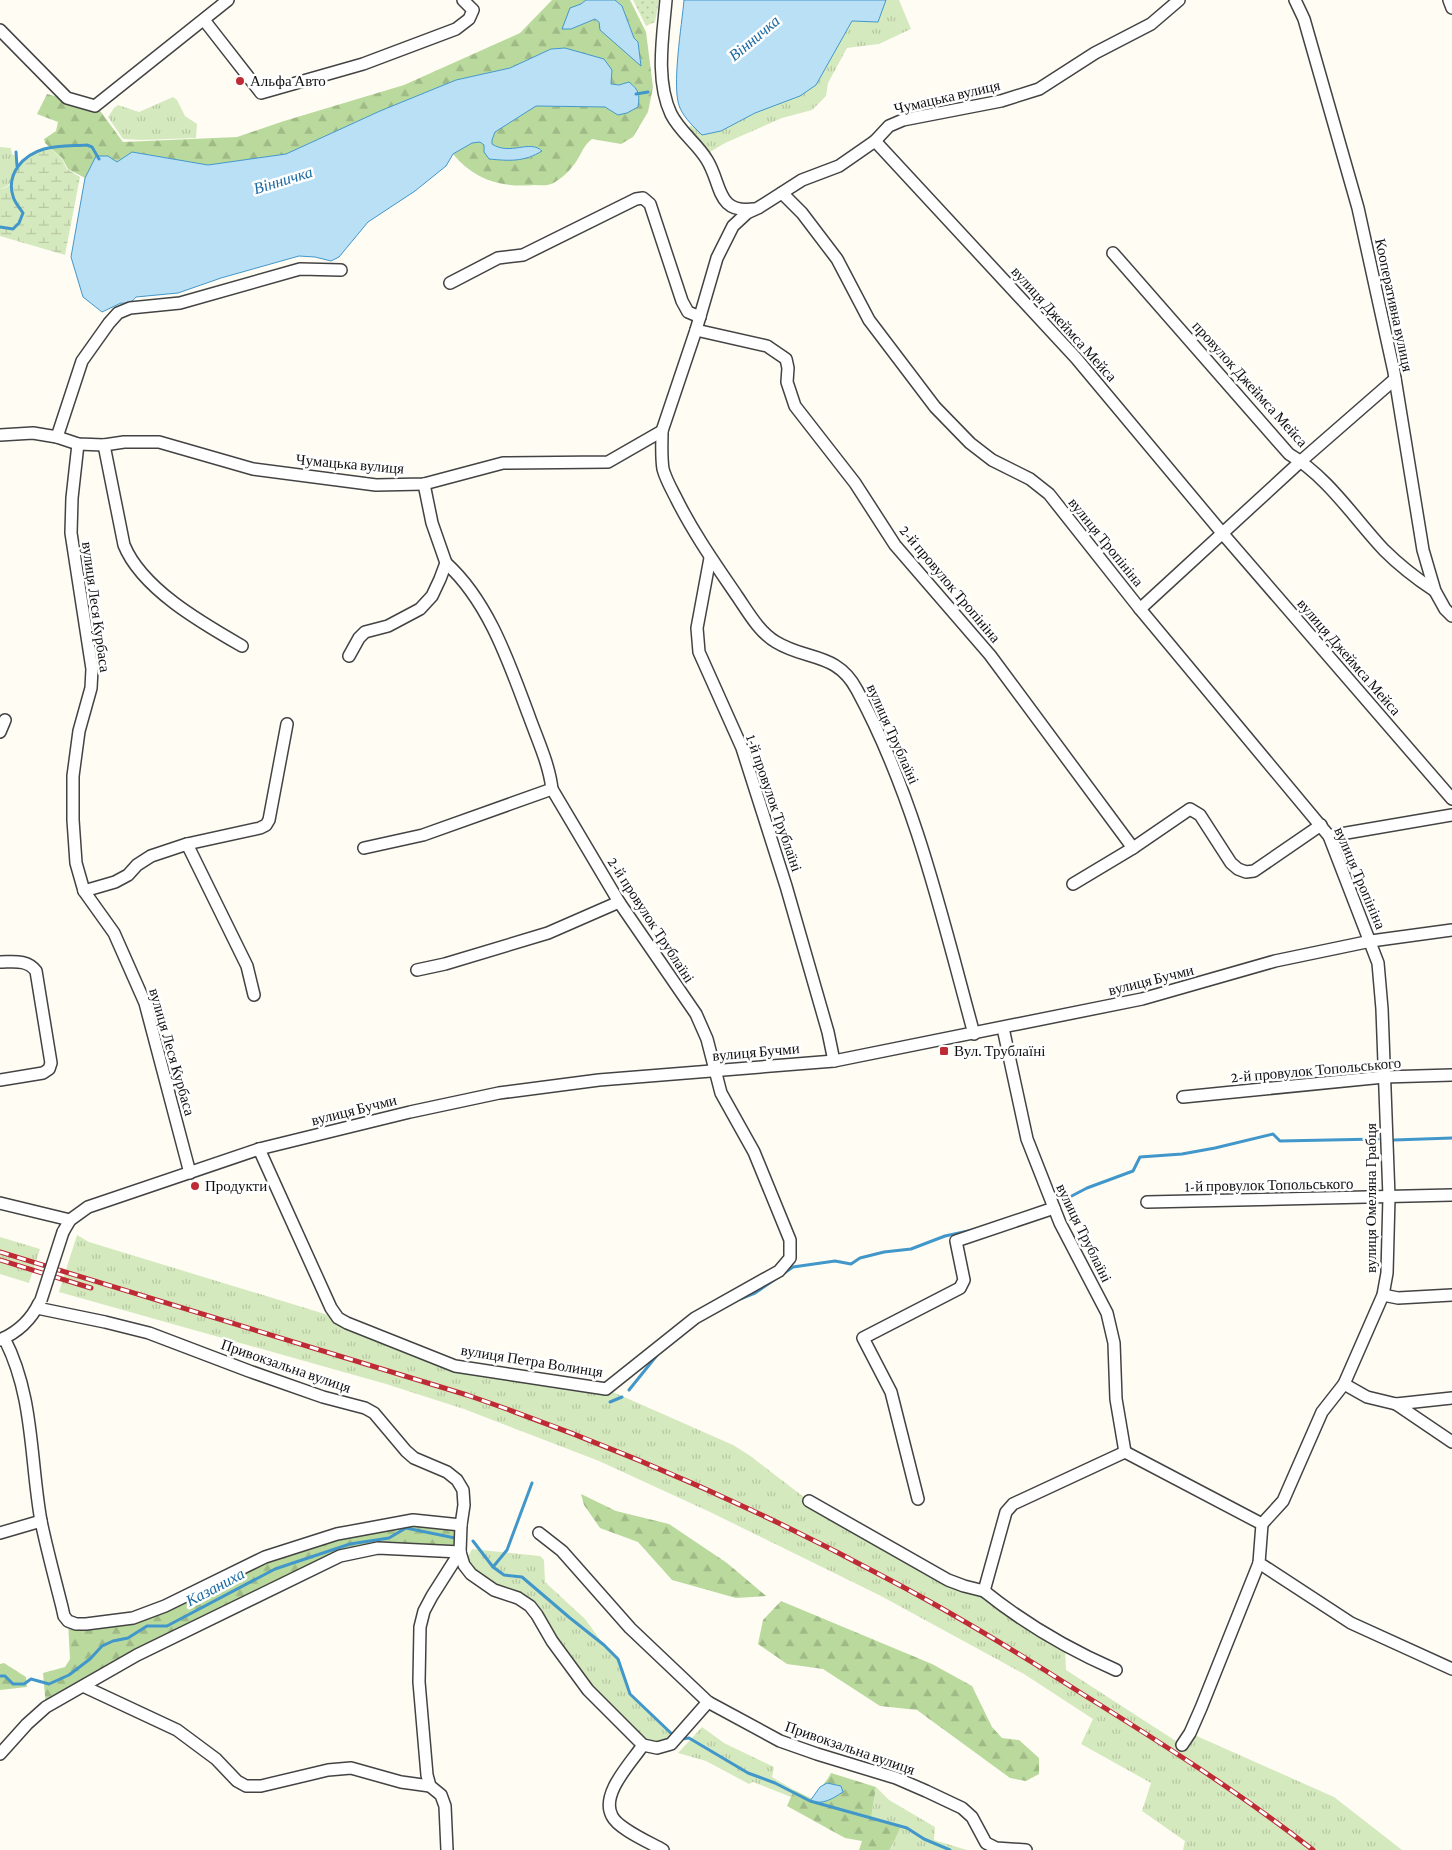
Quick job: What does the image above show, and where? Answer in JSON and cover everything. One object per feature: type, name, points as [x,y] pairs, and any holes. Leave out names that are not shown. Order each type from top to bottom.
[{"type":"street","points":[[0,30],[67,98],[95,106],[228,0]]},
{"type":"street","points":[[204,20],[261,93],[363,64],[456,29],[469,19],[472,10],[463,0]]},
{"type":"street","points":[[666,0],[662,70],[664,91],[671,114],[679,127],[708,160],[724,200],[734,208],[748,210],[758,208]]},
{"type":"street","name":"Чумацька вулиця","points":[[0,435],[33,433],[57,437],[78,444],[104,445],[124,442],[159,442],[253,470],[376,485],[424,484],[503,463],[608,462],[662,431],[696,330],[717,258],[733,226],[747,214],[802,180],[839,166],[875,140],[889,126],[903,120],[1001,101],[1039,89],[1095,53],[1151,24],[1179,0]]},
{"type":"street","name":"Кооперативна вулиця","points":[[1295,0],[1304,19],[1358,208],[1395,379],[1420,535],[1436,591],[1445,609],[1452,616]]},
{"type":"street","points":[[1449,0],[1452,8]]},
{"type":"street","name":"вулиця Джеймса Мейса","points":[[875,140],[1076,358],[1224,534],[1452,799]]},
{"type":"street","name":"вулиця Тропініна","points":[[782,193],[802,213],[837,259],[869,320],[935,407],[970,443],[992,460],[1030,479],[1049,494],[1140,609],[1321,825],[1329,836],[1371,941]]},
{"type":"street","points":[[450,283],[498,258],[523,255],[636,199],[644,198],[650,204],[682,301],[688,312],[700,317]]},
{"type":"street","name":"провулок Джеймса Мейса","points":[[1113,253],[1289,454],[1313,470],[1384,550],[1402,567],[1436,591]]},
{"type":"street","points":[[57,437],[82,361],[118,313],[130,308],[180,303],[300,268],[341,270]]},
{"type":"street","name":"2-й провулок Тропініна","points":[[696,330],[767,346],[786,359],[788,368],[787,382],[795,406],[854,483],[895,545],[990,655],[1133,848]]},
{"type":"street","points":[[1140,609],[1224,534],[1301,461],[1395,379]]},
{"type":"street","name":"вулиця Трублаїні","points":[[662,431],[664,470],[684,515],[710,558],[763,632],[775,642],[788,648],[829,661],[846,673],[857,689],[886,748],[918,834],[974,1034]]},
{"type":"street","name":"вулиця Леся Курбаса","points":[[78,444],[72,498],[71,533],[92,669],[91,688],[79,731],[73,776],[73,820],[76,863],[84,891],[114,933],[145,1003],[190,1173]]},
{"type":"street","points":[[104,445],[124,545],[129,558],[161,592],[195,619],[242,646]]},
{"type":"street","points":[[349,656],[359,638],[365,632],[374,628],[388,626],[420,609],[432,596],[446,563],[432,523],[424,484]]},
{"type":"street","name":"1-й провулок Трублаїні","points":[[710,558],[697,628],[698,652],[742,748],[786,886],[828,1032],[834,1061]]},
{"type":"street","name":"2-й провулок Трублаїні","points":[[446,563],[461,577],[491,626],[513,673],[549,770],[552,789],[619,902],[696,1014],[707,1039],[716,1070]]},
{"type":"street","points":[[0,732],[5,720]]},
{"type":"street","points":[[84,891],[115,882],[128,875],[136,865],[151,856],[187,844],[260,828],[266,825],[269,820],[287,724]]},
{"type":"street","points":[[364,848],[423,835],[552,789]]},
{"type":"street","points":[[1073,884],[1133,848],[1190,809],[1200,815],[1238,870],[1246,872],[1254,871],[1321,825]]},
{"type":"street","points":[[1329,836],[1452,815]]},
{"type":"street","points":[[187,844],[247,966],[254,995]]},
{"type":"street","points":[[417,970],[445,964],[548,933],[619,902]]},
{"type":"street","name":"вулиця Бучми","points":[[39,1304],[62,1232],[70,1220],[88,1207],[259,1150],[410,1112],[499,1093],[599,1080],[834,1061],[1142,999],[1276,961],[1371,941],[1452,930]]},
{"type":"street","name":"вулиця Омеляна Грабця","points":[[1262,1524],[1283,1501],[1322,1412],[1344,1384],[1384,1294],[1387,1273],[1389,1198],[1382,1009],[1378,963],[1371,941]]},
{"type":"street","points":[[0,962],[24,962],[32,966],[36,971],[52,1063],[49,1069],[43,1073],[0,1080]]},
{"type":"street","name":"вулиця Трублаїні","points":[[1003,1028],[1027,1140],[1060,1223],[1107,1313],[1114,1343],[1116,1399],[1125,1452]]},
{"type":"street","name":"вулиця Петра Волинця","points":[[259,1150],[331,1308],[338,1318],[455,1366],[606,1389],[695,1318],[780,1271],[790,1258],[790,1240],[754,1152],[721,1093],[716,1070]]},
{"type":"street","name":"2-й провулок Топольського","points":[[1183,1097],[1384,1077],[1452,1075]]},
{"type":"street","name":"1-й провулок Топольського","points":[[1147,1202],[1389,1198],[1452,1195]]},
{"type":"street","points":[[0,1203],[70,1220]]},
{"type":"street","points":[[918,1500],[891,1392],[864,1338],[960,1288],[964,1280],[956,1241],[1054,1208]]},
{"type":"street","points":[[1384,1294],[1398,1298],[1452,1296]]},
{"type":"street","points":[[39,1304],[22,1327],[2,1339],[16,1363],[25,1398],[41,1521],[64,1616],[68,1621],[76,1624],[86,1624],[133,1618],[166,1606],[265,1557],[337,1534],[413,1520],[461,1525]]},
{"type":"street","name":"Привокзальна вулиця","points":[[39,1304],[149,1334],[323,1396],[366,1408],[374,1413],[414,1458],[447,1472],[457,1480],[463,1490],[464,1498],[460,1552]]},
{"type":"street","points":[[1344,1384],[1367,1397],[1396,1404],[1452,1398]]},
{"type":"street","points":[[1396,1404],[1452,1442]]},
{"type":"street","points":[[984,1591],[1006,1512],[1013,1504],[1125,1452],[1262,1524],[1259,1563],[1201,1708],[1190,1733],[1182,1745]]},
{"type":"street","points":[[809,1501],[948,1580],[984,1591],[1029,1625],[1078,1654],[1116,1670]]},
{"type":"street","points":[[0,1533],[41,1521]]},
{"type":"street","name":"Привокзальна вулиця","points":[[539,1533],[562,1551],[630,1628],[708,1702],[780,1741],[896,1778],[926,1791],[962,1808],[972,1817],[986,1843],[996,1848],[1026,1850]]},
{"type":"street","points":[[0,1754],[27,1724],[46,1708],[137,1655],[340,1556],[378,1548],[460,1552]]},
{"type":"street","points":[[460,1552],[464,1565],[481,1582],[494,1590],[518,1598],[530,1606],[552,1641],[588,1690],[643,1745],[657,1748],[671,1744],[708,1702]]},
{"type":"street","points":[[447,1850],[445,1806],[440,1796],[430,1786],[427,1775],[420,1702],[420,1627],[424,1611],[432,1596],[460,1552]]},
{"type":"street","points":[[1259,1563],[1350,1622],[1452,1670]]},
{"type":"street","points":[[85,1686],[177,1730],[216,1760],[237,1781],[246,1786],[261,1786],[328,1770],[351,1768],[401,1782],[430,1786]]},
{"type":"street","points":[[643,1745],[614,1785],[608,1801],[612,1816],[620,1826],[663,1850]]},
{"type":"green space","points":[[552,0],[586,0],[581,4],[571,29],[595,19],[641,65],[638,42],[634,38],[622,6],[615,0],[630,0],[646,32],[653,87],[648,112],[633,137],[621,144],[592,139],[568,172],[549,185],[511,185],[490,180],[470,170],[453,154],[472,143],[480,141],[484,145],[484,152],[529,158],[542,150],[531,146],[504,150],[492,144],[492,140],[495,132],[536,106],[605,107],[618,115],[629,82],[619,85],[611,84],[612,70],[584,54],[565,48],[551,49],[510,68],[456,80],[380,111],[286,154],[208,165],[132,152],[117,162],[97,156],[85,178],[68,169],[62,158],[45,143],[44,139],[56,131],[58,122],[37,114],[47,94],[98,108],[123,142],[237,137],[404,85],[520,33]]},
{"type":"green space","points":[[633,0],[659,0],[655,22],[646,26]]},
{"type":"green space","points":[[886,0],[899,0],[911,29],[879,44],[847,48],[828,83],[826,96],[812,110],[782,118],[725,143],[710,152],[707,160],[684,132],[691,125],[703,135],[721,131],[816,85],[852,21],[878,22]]},
{"type":"green space","points":[[173,97],[177,100],[185,116],[197,124],[196,138],[123,139],[108,117],[118,105],[139,112]]},
{"type":"green space","points":[[0,147],[11,148],[12,154],[17,157],[15,172],[9,185],[0,189]]},
{"type":"green space","points":[[51,148],[62,159],[67,169],[80,177],[65,255],[0,236],[0,189],[11,184],[14,173],[22,161],[36,153]]},
{"type":"green space","points":[[77,1235],[89,1242],[338,1318],[455,1366],[606,1389],[733,1445],[809,1501],[948,1580],[984,1591],[1065,1646],[1066,1670],[1182,1745],[1190,1733],[1334,1797],[1402,1850],[1183,1850],[1185,1841],[1142,1811],[1151,1783],[1081,1744],[1093,1719],[1024,1674],[881,1596],[710,1512],[599,1461],[464,1409],[386,1384],[59,1292]]},
{"type":"green space","points":[[0,1237],[40,1249],[29,1283],[0,1274]]},
{"type":"green space","points":[[581,1494],[616,1511],[669,1524],[727,1563],[766,1596],[736,1598],[672,1580],[638,1542],[600,1528],[584,1505]]},
{"type":"green space","points":[[413,1520],[461,1525],[460,1552],[378,1548],[340,1556],[46,1707],[43,1673],[65,1667],[70,1659],[68,1621],[133,1618],[265,1557]]},
{"type":"green space","points":[[472,1549],[540,1556],[544,1560],[545,1582],[585,1619],[604,1645],[618,1659],[630,1694],[674,1736],[669,1742],[643,1745],[588,1690],[537,1615],[464,1565]]},
{"type":"green space","points":[[781,1601],[932,1664],[972,1686],[992,1727],[1002,1738],[1019,1740],[1039,1758],[1039,1774],[1026,1781],[1010,1778],[917,1710],[880,1706],[823,1669],[787,1664],[758,1644],[763,1620]]},
{"type":"green space","points":[[4,1663],[26,1677],[27,1687],[0,1690],[0,1664]]},
{"type":"green space","points":[[702,1727],[724,1743],[774,1767],[772,1777],[794,1790],[791,1797],[753,1782],[749,1784],[706,1761],[678,1753]]},
{"type":"green space","points":[[831,1773],[876,1787],[871,1818],[901,1826],[890,1850],[859,1850],[862,1841],[845,1838],[787,1806],[794,1790],[812,1799]]},
{"type":"green space","points":[[876,1787],[889,1800],[935,1827],[934,1840],[967,1850],[890,1850],[893,1845],[871,1818]]},
{"type":"water","points":[[586,0],[615,0],[622,6],[634,38],[638,42],[641,66],[600,30],[599,22],[595,19],[571,29],[562,29],[570,8]]},
{"type":"water","points":[[684,0],[886,0],[878,22],[852,21],[816,85],[800,96],[755,113],[721,131],[702,135],[684,116],[678,99],[677,72]]},
{"type":"water","points":[[565,48],[604,59],[612,70],[611,84],[619,85],[629,82],[635,87],[639,95],[638,107],[618,115],[605,107],[536,106],[495,132],[492,144],[506,148],[532,147],[542,151],[517,160],[489,159],[484,152],[484,145],[480,142],[472,143],[453,154],[446,166],[415,191],[368,222],[339,257],[331,261],[299,256],[221,278],[178,293],[136,297],[130,302],[121,303],[102,312],[83,297],[71,257],[85,178],[96,156],[108,156],[117,162],[132,152],[208,165],[286,154],[380,111],[456,80],[510,68],[551,49]]},
{"type":"water","points":[[827,1783],[841,1786],[843,1792],[823,1802],[810,1801],[820,1787]]},
{"type":"waterway","name":"Вінничка","points":[[636,94],[648,92]]},
{"type":"waterway","name":"Вінничка","points":[[0,227],[13,229],[19,223],[23,213],[14,198],[11,188],[12,180],[18,166],[29,156],[49,148],[87,145],[92,147],[99,159]]},
{"type":"waterway","points":[[16,152],[17,166]]},
{"type":"waterway","points":[[1064,1200],[1087,1188],[1133,1171],[1140,1157],[1182,1154],[1273,1134],[1280,1141],[1378,1139]]},
{"type":"waterway","points":[[1394,1140],[1452,1138]]},
{"type":"waterway","points":[[740,1299],[755,1293],[793,1267],[835,1261],[851,1264],[860,1258],[884,1252],[911,1249],[945,1236],[973,1230]]},
{"type":"waterway","points":[[629,1390],[658,1354]]},
{"type":"waterway","points":[[610,1402],[622,1397]]},
{"type":"waterway","points":[[493,1567],[507,1550],[532,1483]]},
{"type":"waterway","name":"Казаниха","points":[[0,1676],[5,1676],[13,1684],[24,1684],[31,1679],[49,1684],[69,1675],[90,1659],[102,1646],[113,1641],[128,1638],[147,1626],[167,1626],[275,1569],[350,1544],[389,1538],[406,1528],[455,1538]]},
{"type":"waterway","name":"Казаниха","points":[[473,1541],[493,1567],[504,1575],[522,1577],[604,1645],[618,1659],[630,1694],[674,1736]]},
{"type":"waterway","points":[[681,1739],[689,1738],[748,1773],[775,1783],[810,1801],[907,1828],[924,1839],[950,1850]]},
{"type":"railway","points":[[0,1252],[467,1395],[628,1456],[734,1502],[786,1526],[913,1592],[1036,1664],[1201,1770],[1313,1850]]},
{"type":"railway","points":[[0,1260],[91,1288]]},
{"type":"place","name":"Альфа Авто","points":[[240,81]]},
{"type":"place","name":"Вул. Трублаїні","points":[[944,1051]]},
{"type":"place","name":"Продукти","points":[[195,1186]]}]
